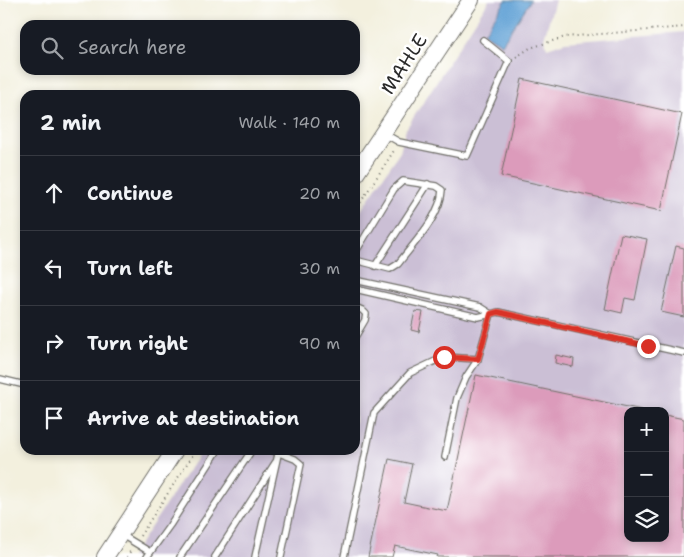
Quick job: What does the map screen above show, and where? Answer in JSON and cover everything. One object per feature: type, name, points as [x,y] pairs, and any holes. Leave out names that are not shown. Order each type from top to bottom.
[{"type":"street","name":"MAHLE","points":[[360,168],[471,0]]},
{"type":"street","points":[[105,557],[172,455]]},
{"type":"lane","points":[[383,133],[399,142],[467,156],[509,61],[483,40]]},
{"type":"lane","points":[[360,244],[394,189],[403,181],[428,184],[442,190],[442,197],[434,216],[398,264],[390,269],[360,262]]},
{"type":"lane","points":[[375,266],[428,184]]},
{"type":"lane","points":[[360,281],[480,307],[491,314]]},
{"type":"lane","points":[[360,290],[478,317],[498,312],[684,354]]},
{"type":"lane","points":[[360,309],[366,314],[360,328]]},
{"type":"lane","points":[[445,457],[457,398],[466,377],[478,359],[491,314]]},
{"type":"lane","points":[[344,557],[374,413],[410,373],[444,357],[478,359]]},
{"type":"lane","points":[[0,379],[20,384]]},
{"type":"lane","points":[[120,534],[135,543],[148,555],[170,525],[215,455]]},
{"type":"lane","points":[[180,557],[249,455]]},
{"type":"lane","points":[[255,557],[278,455]]},
{"type":"lane","points":[[281,557],[301,464],[286,455]]},
{"type":"lane","points":[[215,557],[275,463]]},
{"type":"path","points":[[509,61],[530,48],[565,37],[684,27]]},
{"type":"path","points":[[127,557],[193,455]]},
{"type":"shaded area","points":[[489,0],[555,0],[544,38],[547,48],[565,42],[684,32],[684,557],[131,557],[199,455],[360,455],[360,212],[400,152],[406,129]]},
{"type":"water","points":[[506,0],[531,0],[502,44],[484,33]]},
{"type":"building","points":[[522,79],[682,114],[661,211],[501,176]]},
{"type":"building","points":[[621,234],[647,239],[635,300],[625,298],[622,313],[605,309]]},
{"type":"building","points":[[676,246],[684,248],[684,317],[661,312]]},
{"type":"building","points":[[415,311],[423,312],[419,332],[411,330]]},
{"type":"building","points":[[556,355],[574,359],[573,367],[555,363]]},
{"type":"building","points":[[476,375],[628,407],[624,407],[624,542],[669,542],[669,416],[684,419],[684,557],[437,557],[438,555],[395,546],[392,557],[368,557],[389,459],[412,464],[404,502],[447,511]]},
{"type":"route","points":[[444,357],[478,359],[491,314],[498,312],[648,346]]}]
